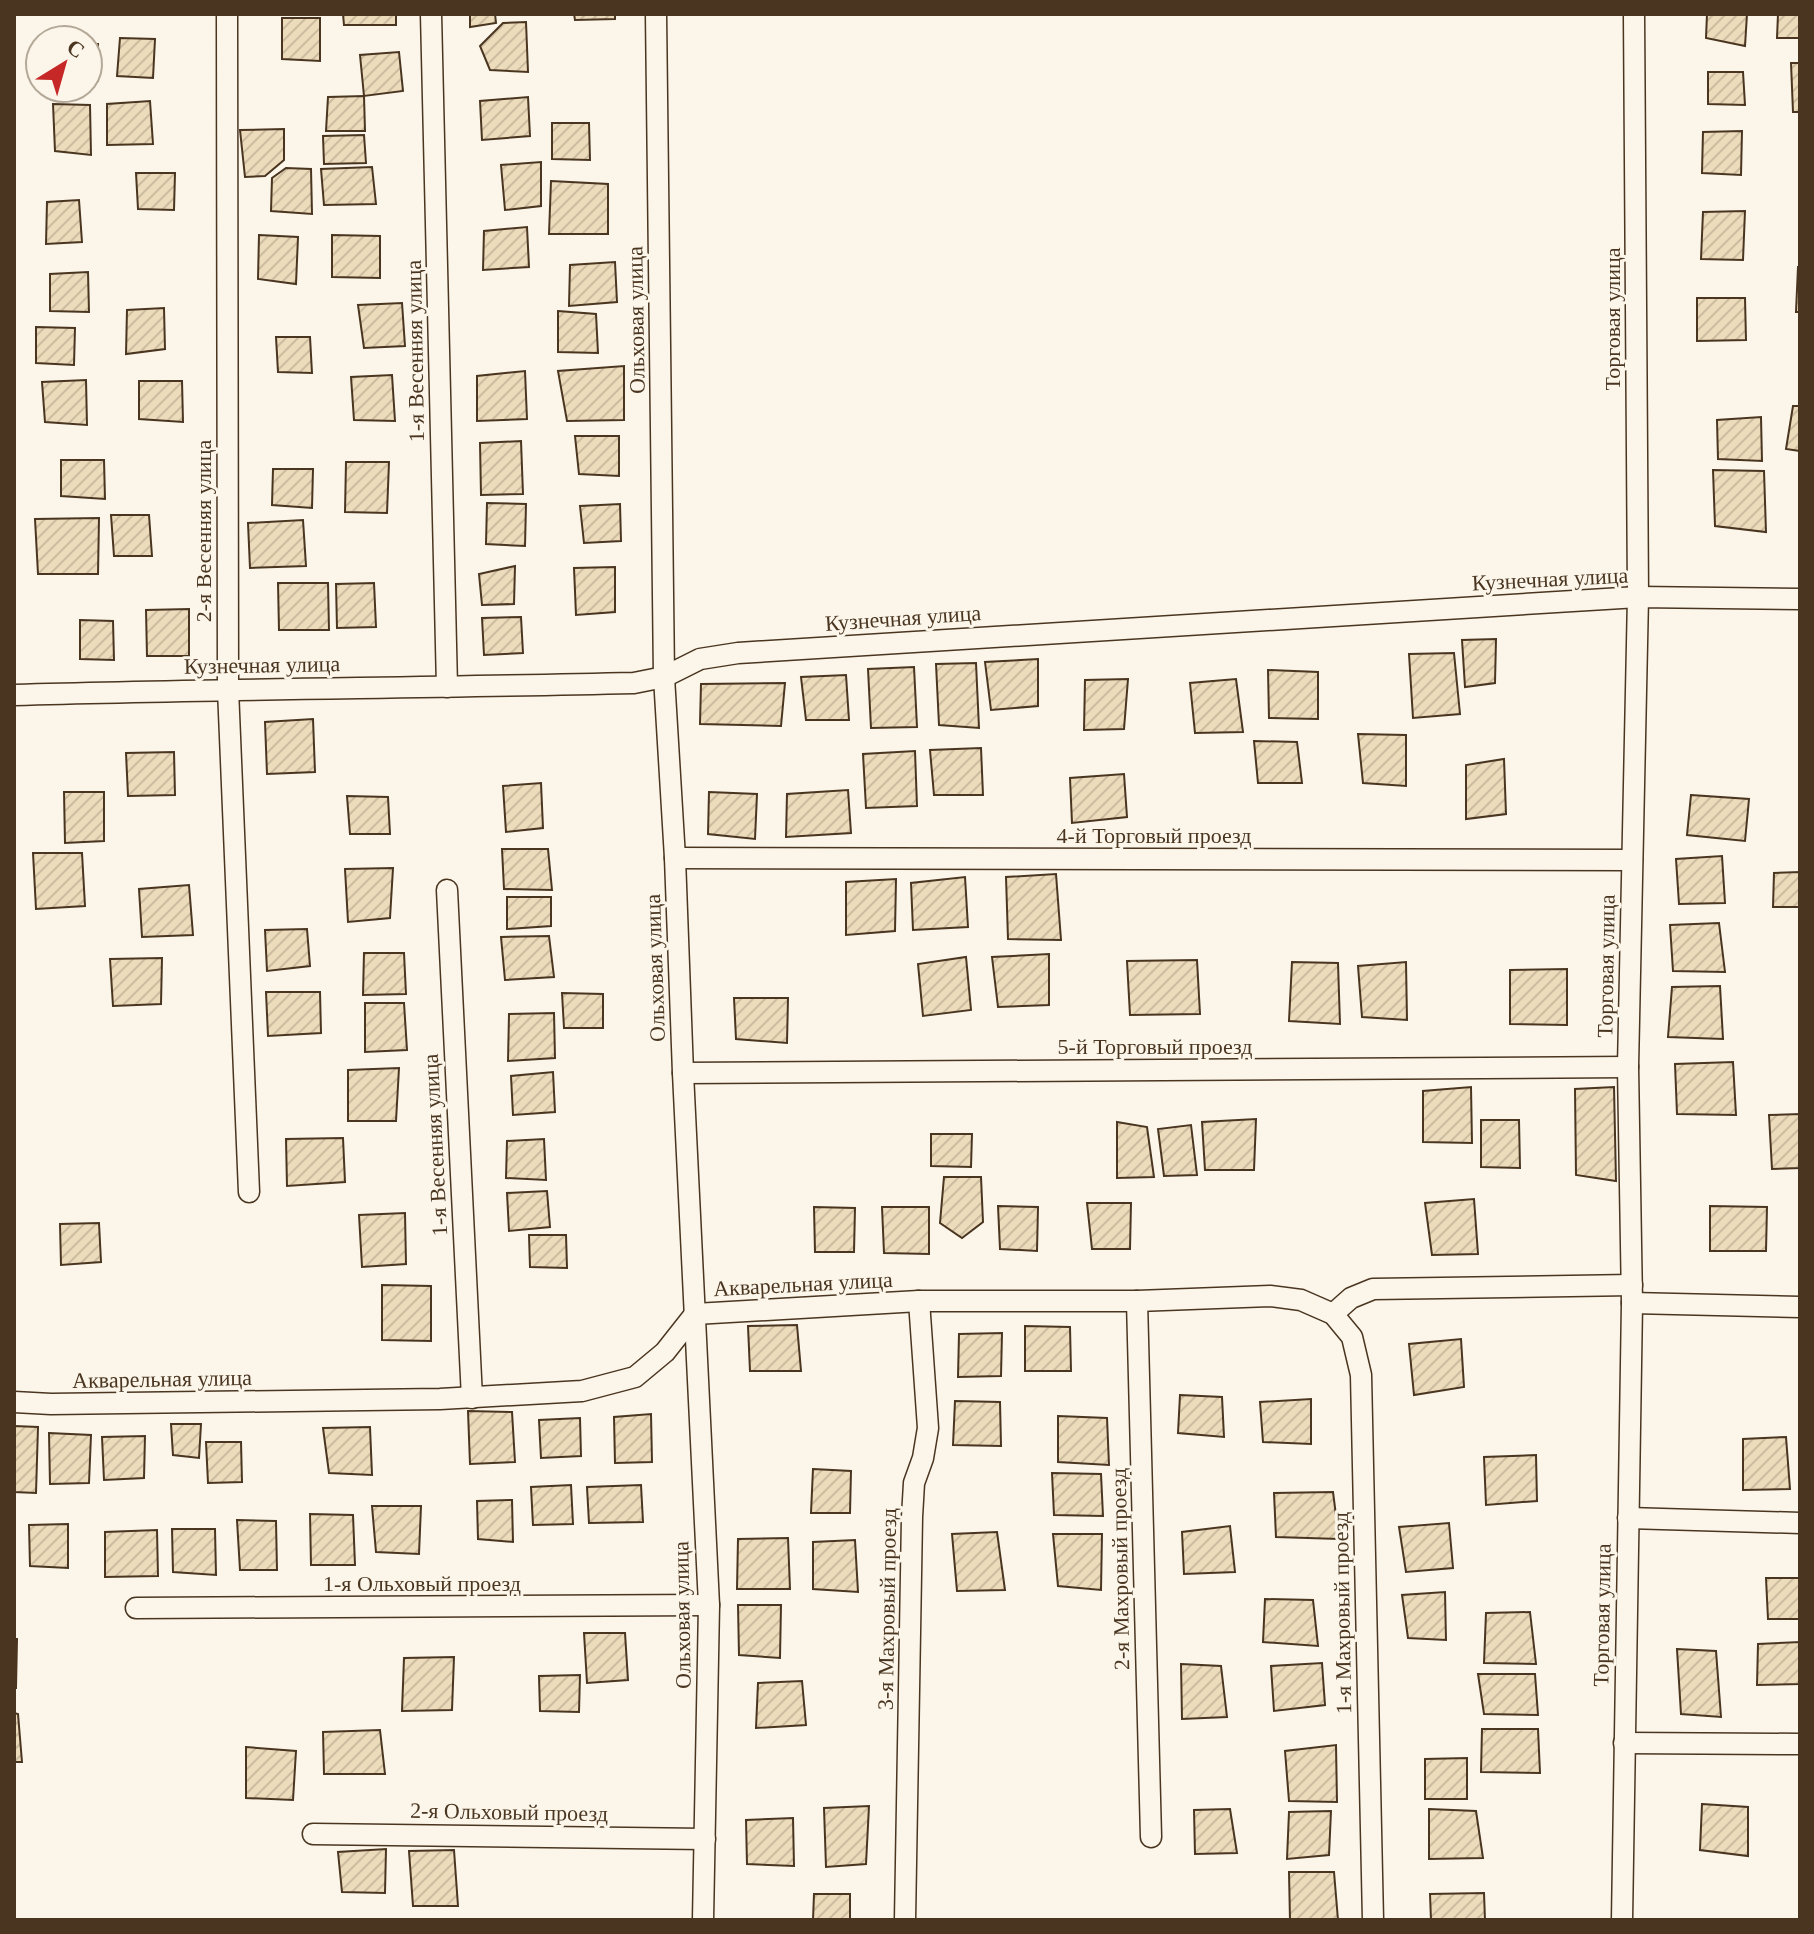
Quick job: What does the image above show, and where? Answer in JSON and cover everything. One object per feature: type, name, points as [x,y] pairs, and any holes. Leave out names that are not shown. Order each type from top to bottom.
[{"type":"street","name":"2-я Весенняя улица","points":[[227,14],[228,689],[249,1192]]},
{"type":"street","name":"1-я Весенняя улица","points":[[431,14],[447,687]]},
{"type":"street","name":"Ольховая улица","points":[[656,14],[664,677],[709,1605],[703,1920]]},
{"type":"street","name":"Торговая улица","points":[[1622,1920],[1632,1294],[1628,1067],[1638,597],[1634,14]]},
{"type":"street","name":"Кузнечная улица","points":[[14,695],[634,683],[664,677],[700,659],[738,653],[1638,597],[1800,599]]},
{"type":"street","name":"4-й Торговый проезд","points":[[675,858],[1632,860]]},
{"type":"street","name":"1-я Весенняя улица","points":[[447,890],[472,1398]]},
{"type":"street","name":"5-й Торговый проезд","points":[[683,1073],[1628,1067]]},
{"type":"street","points":[[1333,1314],[1351,1298],[1373,1289],[1632,1294],[1800,1307]]},
{"type":"street","name":"Акварельная улица","points":[[14,1402],[82,1404],[472,1398],[582,1391],[635,1377],[665,1352],[695,1314],[919,1301],[1137,1301],[1270,1296],[1301,1300],[1333,1314]]},
{"type":"street","name":"3-я Махровый проезд","points":[[905,1920],[912,1517],[914,1483],[923,1458],[928,1428],[919,1301]]},
{"type":"street","name":"2-я Махровый проезд","points":[[1137,1301],[1151,1837]]},
{"type":"street","name":"1-я Махровый проезд","points":[[1333,1314],[1352,1337],[1361,1375],[1373,1920]]},
{"type":"street","points":[[1628,1518],[1800,1523]]},
{"type":"street","name":"1-я Ольховый проезд","points":[[136,1608],[709,1605]]},
{"type":"street","points":[[1624,1743],[1800,1744]]},
{"type":"street","name":"2-я Ольховый проезд","points":[[313,1834],[705,1839]]},
{"type":"building","points":[[343,14],[396,14],[396,25],[344,25]]},
{"type":"building","points":[[470,14],[495,14],[496,23],[470,27]]},
{"type":"building","points":[[574,14],[615,14],[615,19],[575,20]]},
{"type":"building","points":[[1707,14],[1747,14],[1745,46],[1706,38]]},
{"type":"building","points":[[1778,14],[1800,14],[1800,38],[1777,38]]},
{"type":"building","points":[[282,18],[320,18],[320,61],[282,59]]},
{"type":"building","points":[[526,22],[528,72],[490,70],[480,46],[503,23]]},
{"type":"building","points":[[120,38],[155,39],[153,78],[117,76]]},
{"type":"building","points":[[399,52],[403,91],[364,96],[360,55]]},
{"type":"building","points":[[1791,63],[1800,63],[1800,112],[1793,112]]},
{"type":"building","points":[[1708,72],[1743,72],[1745,105],[1708,104]]},
{"type":"building","points":[[364,96],[365,131],[326,131],[328,97]]},
{"type":"building","points":[[528,97],[530,136],[482,140],[480,101]]},
{"type":"building","points":[[150,101],[153,144],[107,145],[107,104]]},
{"type":"building","points":[[53,104],[90,105],[91,155],[55,151]]},
{"type":"building","points":[[552,123],[589,123],[590,160],[552,159]]},
{"type":"building","points":[[284,129],[284,160],[265,176],[245,177],[240,130]]},
{"type":"building","points":[[1742,131],[1741,175],[1702,173],[1703,132]]},
{"type":"building","points":[[364,135],[366,163],[324,164],[323,136]]},
{"type":"building","points":[[541,162],[541,206],[505,210],[501,165]]},
{"type":"building","points":[[372,167],[376,204],[324,205],[321,169]]},
{"type":"building","points":[[286,168],[311,169],[312,214],[271,211],[272,178]]},
{"type":"building","points":[[136,173],[175,173],[174,210],[138,209]]},
{"type":"building","points":[[551,181],[608,184],[608,234],[549,234]]},
{"type":"building","points":[[79,200],[82,242],[46,244],[47,202]]},
{"type":"building","points":[[1745,211],[1743,260],[1701,259],[1703,212]]},
{"type":"building","points":[[527,227],[529,267],[483,270],[484,231]]},
{"type":"building","points":[[259,235],[298,237],[296,284],[258,279]]},
{"type":"building","points":[[332,235],[380,236],[380,278],[332,277]]},
{"type":"building","points":[[615,262],[617,302],[569,306],[570,265]]},
{"type":"building","points":[[1798,267],[1800,312],[1796,312]]},
{"type":"building","points":[[88,272],[89,312],[50,311],[50,274]]},
{"type":"building","points":[[1697,298],[1745,298],[1746,340],[1697,341]]},
{"type":"building","points":[[402,303],[405,346],[364,348],[358,305]]},
{"type":"building","points":[[164,308],[165,349],[126,354],[127,310]]},
{"type":"building","points":[[558,311],[596,314],[598,353],[558,352]]},
{"type":"building","points":[[36,327],[75,328],[74,365],[36,363]]},
{"type":"building","points":[[276,337],[310,337],[312,373],[278,372]]},
{"type":"building","points":[[624,366],[624,420],[567,421],[558,371]]},
{"type":"building","points":[[525,371],[527,419],[477,421],[477,376]]},
{"type":"building","points":[[392,375],[395,421],[354,420],[351,377]]},
{"type":"building","points":[[86,380],[87,425],[45,422],[42,382]]},
{"type":"building","points":[[139,381],[182,381],[183,422],[139,419]]},
{"type":"building","points":[[1793,406],[1800,406],[1800,451],[1786,449]]},
{"type":"building","points":[[1761,417],[1762,461],[1718,459],[1717,420]]},
{"type":"building","points":[[575,436],[619,436],[619,476],[579,474]]},
{"type":"building","points":[[521,441],[523,494],[481,495],[480,443]]},
{"type":"building","points":[[61,460],[104,460],[105,499],[61,496]]},
{"type":"building","points":[[346,462],[389,462],[387,513],[345,512]]},
{"type":"building","points":[[273,469],[313,469],[312,508],[272,505]]},
{"type":"building","points":[[1713,470],[1764,471],[1766,532],[1715,526]]},
{"type":"building","points":[[487,503],[526,504],[525,546],[486,544]]},
{"type":"building","points":[[620,504],[621,541],[584,543],[580,506]]},
{"type":"building","points":[[111,515],[149,515],[152,556],[114,556]]},
{"type":"building","points":[[99,518],[98,574],[38,574],[35,519]]},
{"type":"building","points":[[303,520],[306,566],[250,568],[248,523]]},
{"type":"building","points":[[515,566],[514,604],[482,605],[479,574]]},
{"type":"building","points":[[615,567],[615,612],[576,615],[574,568]]},
{"type":"building","points":[[278,583],[328,583],[329,630],[279,630]]},
{"type":"building","points":[[374,583],[376,627],[337,628],[336,584]]},
{"type":"building","points":[[189,609],[189,656],[147,656],[146,610]]},
{"type":"building","points":[[521,617],[523,653],[484,655],[482,618]]},
{"type":"building","points":[[80,620],[113,621],[114,660],[80,659]]},
{"type":"building","points":[[1496,639],[1495,683],[1465,687],[1462,640]]},
{"type":"building","points":[[1454,653],[1460,714],[1413,718],[1409,654]]},
{"type":"building","points":[[1038,659],[1038,706],[991,710],[985,662]]},
{"type":"building","points":[[976,663],[979,728],[939,725],[936,664]]},
{"type":"building","points":[[914,667],[917,727],[871,728],[868,669]]},
{"type":"building","points":[[1268,670],[1318,672],[1318,719],[1269,718]]},
{"type":"building","points":[[846,675],[849,720],[806,720],[801,677]]},
{"type":"building","points":[[1128,679],[1124,729],[1084,730],[1085,680]]},
{"type":"building","points":[[1236,679],[1243,732],[1195,733],[1190,683]]},
{"type":"building","points":[[785,683],[781,726],[700,724],[701,684]]},
{"type":"building","points":[[313,719],[315,772],[267,774],[265,722]]},
{"type":"building","points":[[1358,734],[1406,735],[1406,786],[1363,783]]},
{"type":"building","points":[[1254,741],[1297,742],[1302,783],[1258,783]]},
{"type":"building","points":[[981,748],[983,795],[934,795],[930,750]]},
{"type":"building","points":[[915,751],[917,806],[866,808],[863,754]]},
{"type":"building","points":[[174,752],[175,795],[128,796],[126,753]]},
{"type":"building","points":[[1504,759],[1506,814],[1466,819],[1466,765]]},
{"type":"building","points":[[1124,774],[1127,817],[1072,823],[1070,778]]},
{"type":"building","points":[[541,783],[543,828],[506,832],[503,786]]},
{"type":"building","points":[[848,790],[851,833],[786,837],[787,794]]},
{"type":"building","points":[[64,792],[104,792],[104,841],[65,843]]},
{"type":"building","points":[[709,792],[757,794],[755,839],[708,834]]},
{"type":"building","points":[[1691,795],[1749,799],[1745,841],[1687,835]]},
{"type":"building","points":[[347,796],[388,797],[390,834],[350,834]]},
{"type":"building","points":[[502,849],[548,849],[552,890],[504,889]]},
{"type":"building","points":[[33,853],[82,853],[85,906],[36,909]]},
{"type":"building","points":[[1722,856],[1725,903],[1679,904],[1676,859]]},
{"type":"building","points":[[393,868],[390,918],[348,922],[345,869]]},
{"type":"building","points":[[1800,872],[1800,907],[1773,907],[1774,873]]},
{"type":"building","points":[[1056,874],[1061,940],[1008,939],[1006,877]]},
{"type":"building","points":[[965,877],[968,927],[913,930],[911,883]]},
{"type":"building","points":[[896,879],[895,931],[846,935],[846,882]]},
{"type":"building","points":[[189,885],[193,935],[142,937],[139,889]]},
{"type":"building","points":[[507,897],[551,897],[551,926],[507,929]]},
{"type":"building","points":[[1719,923],[1725,972],[1673,971],[1670,925]]},
{"type":"building","points":[[307,929],[310,966],[267,971],[265,930]]},
{"type":"building","points":[[549,936],[554,977],[505,980],[501,937]]},
{"type":"building","points":[[364,953],[404,953],[406,994],[363,995]]},
{"type":"building","points":[[1049,954],[1049,1005],[998,1007],[992,957]]},
{"type":"building","points":[[966,957],[971,1010],[923,1016],[918,964]]},
{"type":"building","points":[[162,958],[161,1004],[113,1006],[110,959]]},
{"type":"building","points":[[1197,960],[1200,1014],[1130,1015],[1127,961]]},
{"type":"building","points":[[1292,962],[1338,963],[1340,1024],[1289,1021]]},
{"type":"building","points":[[1406,962],[1407,1020],[1362,1017],[1358,966]]},
{"type":"building","points":[[1567,969],[1567,1025],[1510,1024],[1510,970]]},
{"type":"building","points":[[1720,986],[1723,1039],[1668,1037],[1672,987]]},
{"type":"building","points":[[266,992],[320,992],[321,1033],[268,1036]]},
{"type":"building","points":[[562,993],[603,994],[603,1028],[564,1028]]},
{"type":"building","points":[[734,998],[788,998],[787,1043],[736,1039]]},
{"type":"building","points":[[365,1003],[404,1003],[407,1050],[365,1052]]},
{"type":"building","points":[[554,1013],[555,1058],[508,1061],[509,1014]]},
{"type":"building","points":[[1733,1062],[1736,1115],[1677,1114],[1675,1064]]},
{"type":"building","points":[[399,1068],[396,1121],[348,1121],[348,1070]]},
{"type":"building","points":[[553,1072],[555,1112],[513,1115],[511,1076]]},
{"type":"building","points":[[1471,1087],[1472,1143],[1423,1142],[1423,1091]]},
{"type":"building","points":[[1614,1087],[1616,1181],[1576,1175],[1575,1089]]},
{"type":"building","points":[[1800,1114],[1800,1168],[1772,1169],[1769,1115]]},
{"type":"building","points":[[1256,1119],[1254,1170],[1205,1170],[1202,1122]]},
{"type":"building","points":[[1481,1120],[1519,1120],[1520,1168],[1481,1167]]},
{"type":"building","points":[[1117,1122],[1147,1127],[1154,1177],[1117,1178]]},
{"type":"building","points":[[1191,1125],[1197,1175],[1164,1176],[1158,1129]]},
{"type":"building","points":[[931,1134],[972,1134],[971,1167],[931,1166]]},
{"type":"building","points":[[343,1138],[345,1182],[287,1186],[286,1139]]},
{"type":"building","points":[[544,1139],[546,1180],[506,1178],[507,1141]]},
{"type":"building","points":[[944,1177],[981,1177],[983,1222],[962,1238],[940,1223]]},
{"type":"building","points":[[547,1191],[550,1227],[509,1231],[507,1193]]},
{"type":"building","points":[[1474,1199],[1478,1254],[1432,1255],[1425,1203]]},
{"type":"building","points":[[1087,1203],[1131,1203],[1130,1249],[1092,1249]]},
{"type":"building","points":[[998,1206],[1038,1207],[1037,1251],[1000,1249]]},
{"type":"building","points":[[1710,1206],[1767,1207],[1766,1251],[1710,1251]]},
{"type":"building","points":[[814,1207],[855,1208],[854,1252],[815,1252]]},
{"type":"building","points":[[882,1207],[929,1207],[929,1254],[884,1253]]},
{"type":"building","points":[[405,1213],[406,1264],[362,1267],[359,1215]]},
{"type":"building","points":[[99,1223],[101,1262],[61,1265],[60,1224]]},
{"type":"building","points":[[529,1235],[566,1235],[567,1268],[530,1267]]},
{"type":"building","points":[[382,1285],[431,1286],[431,1341],[382,1340]]},
{"type":"building","points":[[797,1325],[801,1371],[750,1371],[748,1326]]},
{"type":"building","points":[[1025,1326],[1070,1327],[1071,1371],[1025,1371]]},
{"type":"building","points":[[1002,1333],[1001,1376],[958,1377],[959,1334]]},
{"type":"building","points":[[1461,1339],[1464,1387],[1414,1395],[1409,1344]]},
{"type":"building","points":[[1180,1395],[1222,1397],[1224,1437],[1178,1433]]},
{"type":"building","points":[[1311,1399],[1311,1444],[1263,1442],[1260,1402]]},
{"type":"building","points":[[955,1401],[1000,1402],[1001,1446],[953,1445]]},
{"type":"building","points":[[468,1411],[512,1412],[515,1462],[470,1464]]},
{"type":"building","points":[[651,1414],[652,1462],[615,1463],[614,1417]]},
{"type":"building","points":[[1058,1416],[1107,1418],[1109,1465],[1058,1462]]},
{"type":"building","points":[[580,1418],[581,1456],[541,1458],[539,1420]]},
{"type":"building","points":[[171,1424],[201,1424],[199,1458],[173,1455]]},
{"type":"building","points":[[14,1426],[38,1427],[36,1493],[14,1492]]},
{"type":"building","points":[[370,1427],[372,1475],[329,1473],[323,1428]]},
{"type":"building","points":[[49,1433],[91,1435],[89,1483],[50,1484]]},
{"type":"building","points":[[145,1436],[144,1478],[104,1480],[102,1437]]},
{"type":"building","points":[[1786,1437],[1790,1489],[1743,1490],[1743,1439]]},
{"type":"building","points":[[206,1442],[241,1442],[242,1482],[208,1483]]},
{"type":"building","points":[[1536,1455],[1537,1501],[1486,1505],[1484,1457]]},
{"type":"building","points":[[813,1469],[851,1471],[850,1513],[811,1513]]},
{"type":"building","points":[[1052,1473],[1101,1474],[1103,1516],[1054,1515]]},
{"type":"building","points":[[571,1485],[573,1524],[533,1525],[531,1487]]},
{"type":"building","points":[[641,1485],[643,1522],[589,1523],[587,1487]]},
{"type":"building","points":[[1333,1492],[1339,1539],[1276,1537],[1274,1493]]},
{"type":"building","points":[[512,1500],[513,1542],[478,1539],[477,1501]]},
{"type":"building","points":[[372,1506],[421,1506],[419,1554],[376,1552]]},
{"type":"building","points":[[310,1514],[353,1515],[355,1565],[311,1565]]},
{"type":"building","points":[[237,1520],[276,1521],[277,1570],[240,1570]]},
{"type":"building","points":[[1449,1523],[1453,1568],[1406,1572],[1399,1527]]},
{"type":"building","points":[[68,1524],[68,1568],[30,1566],[29,1525]]},
{"type":"building","points":[[1230,1526],[1235,1572],[1184,1574],[1182,1532]]},
{"type":"building","points":[[172,1529],[215,1529],[216,1575],[173,1572]]},
{"type":"building","points":[[157,1530],[158,1576],[105,1577],[105,1532]]},
{"type":"building","points":[[997,1532],[1005,1590],[957,1591],[952,1534]]},
{"type":"building","points":[[1053,1534],[1102,1534],[1101,1590],[1058,1586]]},
{"type":"building","points":[[788,1538],[790,1589],[737,1589],[738,1539]]},
{"type":"building","points":[[855,1540],[858,1592],[813,1589],[813,1542]]},
{"type":"building","points":[[1766,1578],[1800,1578],[1800,1619],[1768,1619]]},
{"type":"building","points":[[1445,1592],[1446,1640],[1408,1638],[1402,1595]]},
{"type":"building","points":[[1265,1599],[1313,1600],[1318,1646],[1263,1642]]},
{"type":"building","points":[[738,1605],[781,1605],[780,1658],[739,1655]]},
{"type":"building","points":[[1530,1612],[1536,1664],[1484,1663],[1486,1613]]},
{"type":"building","points":[[584,1633],[625,1633],[628,1680],[587,1683]]},
{"type":"building","points":[[14,1639],[17,1639],[16,1688],[14,1688]]},
{"type":"building","points":[[1800,1642],[1800,1684],[1757,1685],[1758,1644]]},
{"type":"building","points":[[1677,1649],[1716,1651],[1721,1717],[1681,1714]]},
{"type":"building","points":[[454,1657],[452,1710],[402,1711],[404,1658]]},
{"type":"building","points":[[1322,1663],[1325,1705],[1274,1711],[1271,1666]]},
{"type":"building","points":[[1181,1664],[1221,1666],[1227,1717],[1182,1719]]},
{"type":"building","points":[[1478,1674],[1535,1674],[1538,1715],[1484,1714]]},
{"type":"building","points":[[580,1675],[579,1712],[540,1711],[539,1676]]},
{"type":"building","points":[[802,1681],[806,1725],[756,1728],[758,1683]]},
{"type":"building","points":[[14,1713],[18,1714],[22,1762],[14,1762]]},
{"type":"building","points":[[1482,1729],[1538,1729],[1540,1773],[1481,1772]]},
{"type":"building","points":[[380,1730],[385,1774],[324,1774],[323,1732]]},
{"type":"building","points":[[1336,1745],[1337,1802],[1289,1801],[1285,1751]]},
{"type":"building","points":[[246,1747],[296,1751],[293,1800],[246,1798]]},
{"type":"building","points":[[1467,1758],[1467,1799],[1425,1799],[1425,1759]]},
{"type":"building","points":[[1702,1804],[1748,1807],[1748,1856],[1700,1850]]},
{"type":"building","points":[[869,1806],[866,1864],[826,1867],[824,1808]]},
{"type":"building","points":[[1230,1809],[1237,1853],[1195,1854],[1194,1810]]},
{"type":"building","points":[[1429,1809],[1476,1811],[1483,1858],[1429,1859]]},
{"type":"building","points":[[1331,1811],[1329,1855],[1287,1859],[1289,1812]]},
{"type":"building","points":[[793,1818],[794,1866],[747,1864],[746,1820]]},
{"type":"building","points":[[386,1849],[385,1893],[342,1892],[338,1852]]},
{"type":"building","points":[[454,1850],[458,1906],[413,1906],[409,1851]]},
{"type":"building","points":[[1289,1872],[1334,1872],[1338,1920],[1290,1920]]},
{"type":"building","points":[[1484,1893],[1485,1920],[1431,1920],[1430,1894]]},
{"type":"building","points":[[814,1894],[850,1894],[850,1920],[813,1920]]}]
